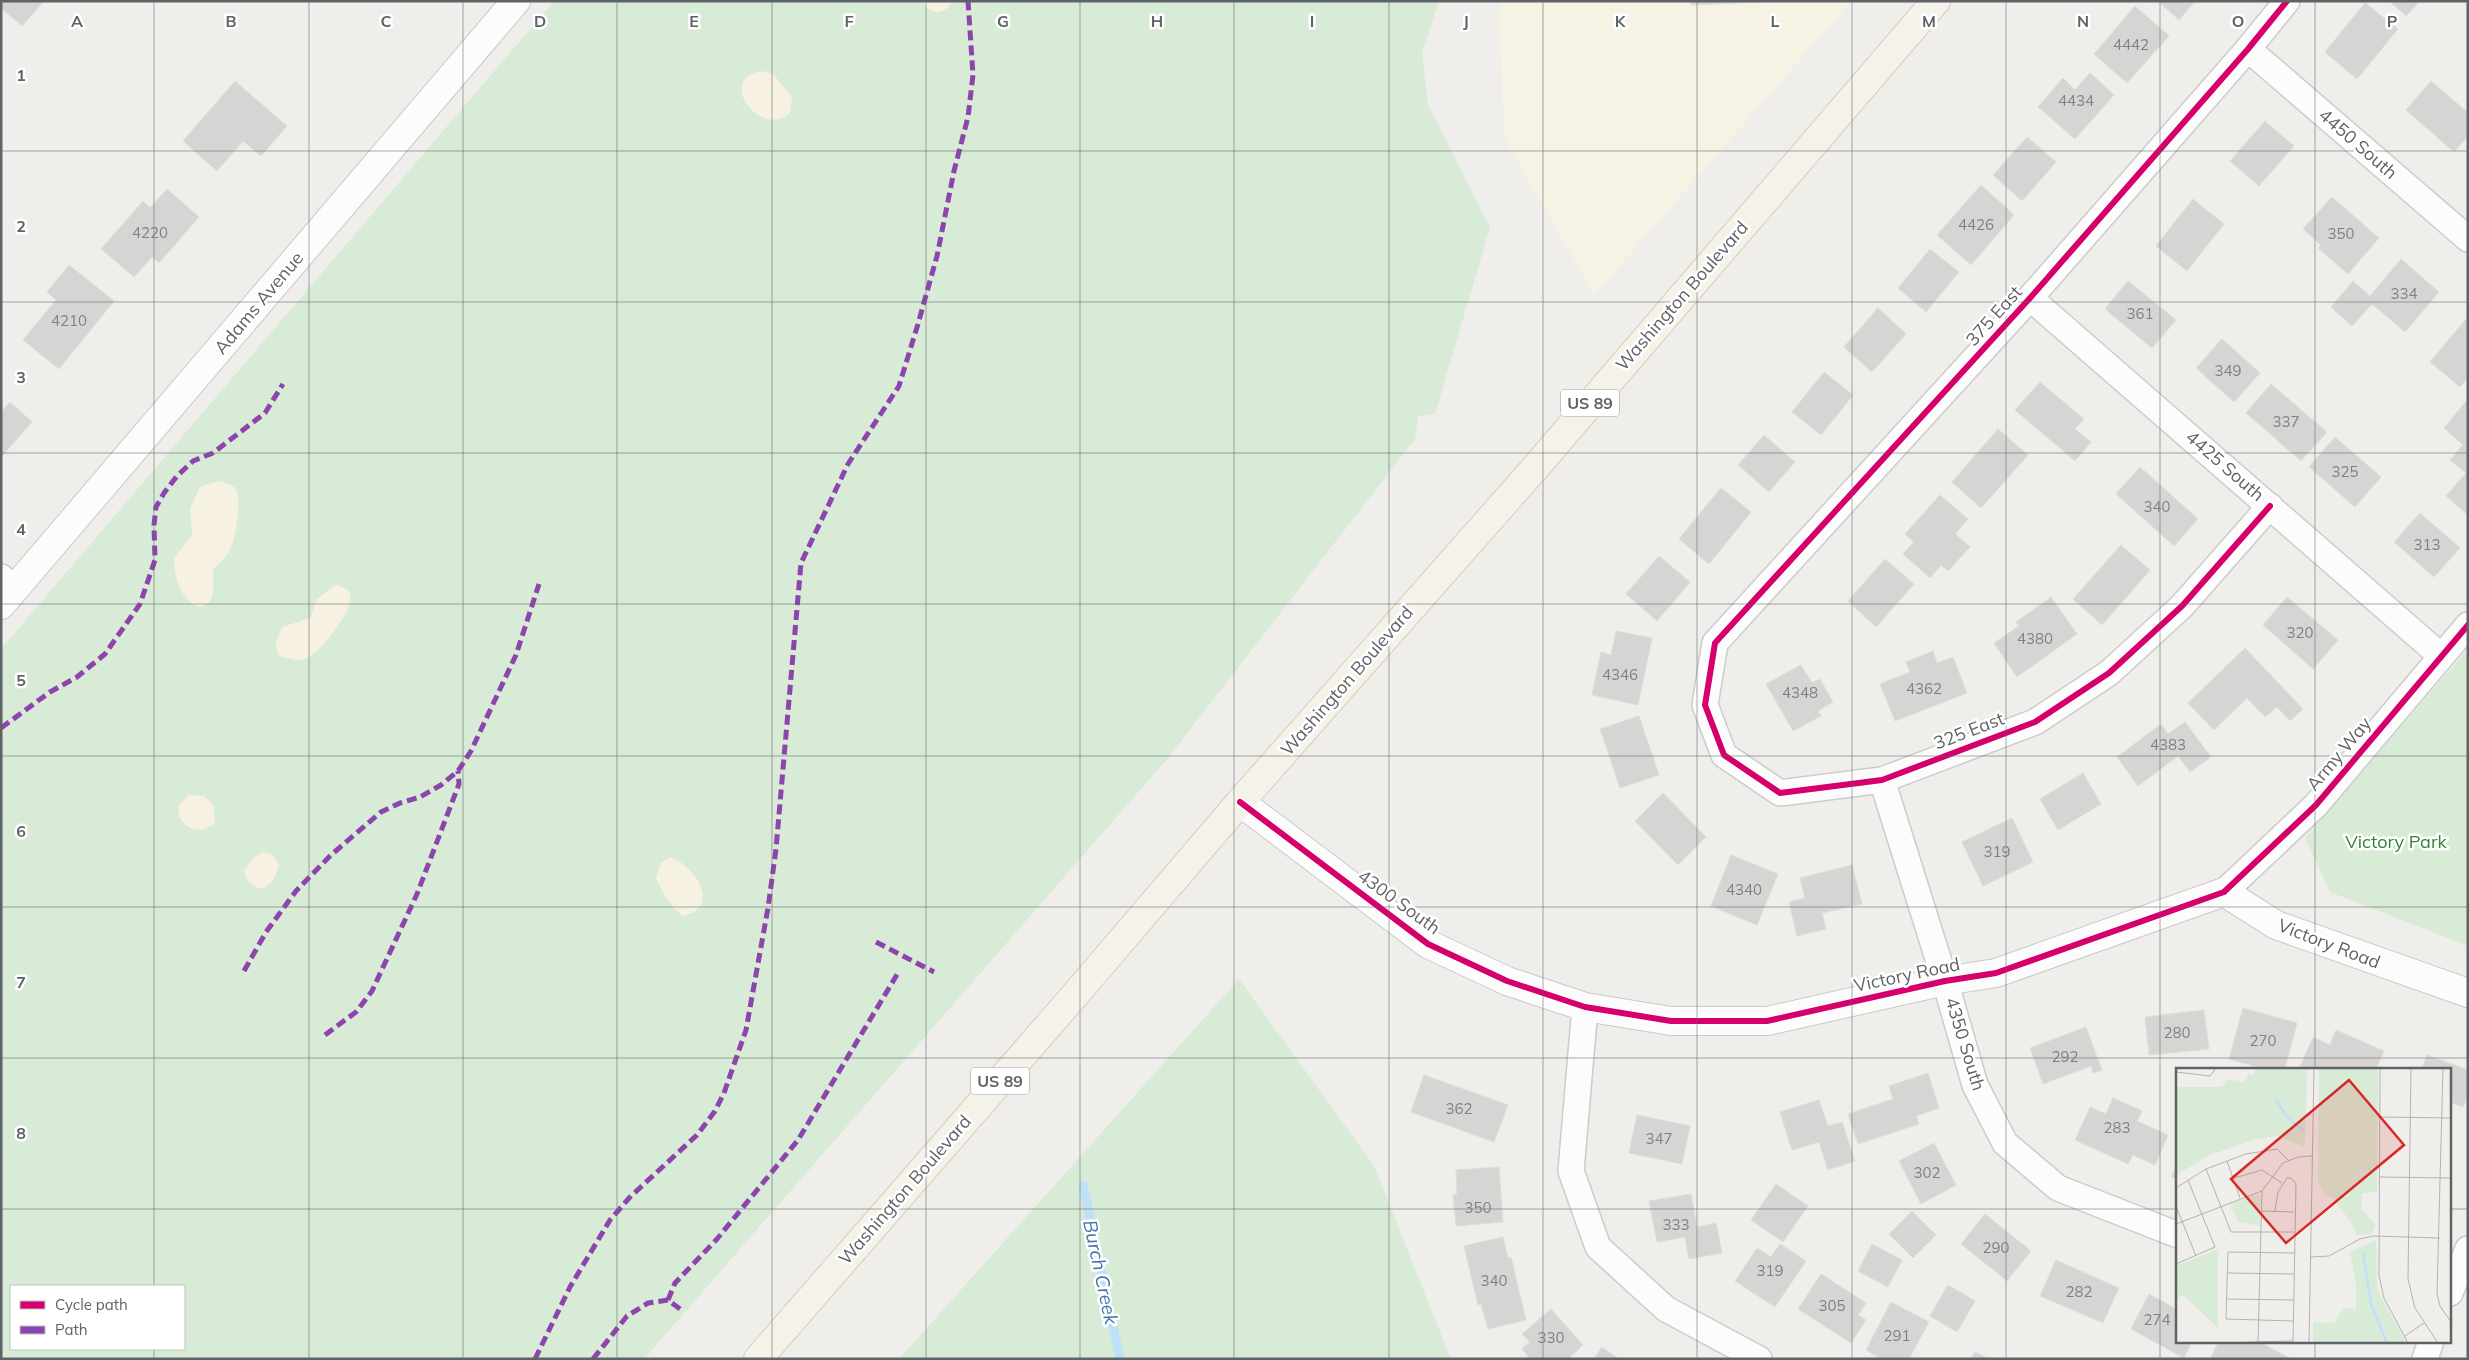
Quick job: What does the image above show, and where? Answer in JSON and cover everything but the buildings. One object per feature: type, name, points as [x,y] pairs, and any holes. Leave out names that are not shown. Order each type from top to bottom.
[{"type":"main road","name":"Washington Boulevard","points":[[758,1359],[1069,1002],[1240,802],[1535,468],[1936,1]]},
{"type":"street","name":"Adams Avenue","points":[[6,591],[516,1]]},
{"type":"street","name":"375 East","points":[[1715,643],[2030,298],[2248,49],[2287,1]]},
{"type":"street","name":"4450 South","points":[[2248,49],[2468,239]]},
{"type":"street","name":"4425 South","points":[[2030,298],[2441,656]]},
{"type":"street","name":"325 East","points":[[1715,643],[1705,705],[1724,755],[1780,793],[1882,780],[2035,722],[2109,673],[2182,606],[2270,506]]},
{"type":"street","name":"Army Way","points":[[2224,892],[2316,805],[2468,626]]},
{"type":"street","name":"4350 South","points":[[1882,780],[1945,981],[1975,1085],[2005,1143],[2058,1188],[2176,1234]]},
{"type":"street","name":"4300 South","points":[[1240,802],[1428,944],[1507,981],[1585,1008]]},
{"type":"street","name":"Victory Road","points":[[1585,1008],[1671,1021],[1767,1022],[1945,981],[1996,973],[2224,892],[2276,926],[2468,993]]},
{"type":"street","points":[[1585,1008],[1571,1171],[1598,1248],[1666,1309],[1759,1359]]},
{"type":"street","points":[[2452,1288],[2468,1249]]},
{"type":"street","points":[[2425,1359],[2431,1342]]},
{"type":"shaded area","points":[[1499,1],[1851,1],[1594,295],[1504,137]]},
{"type":"green space","points":[[554,1],[1439,1],[1422,53],[1428,105],[1490,227],[1435,414],[1418,416],[1415,439],[1168,758],[644,1359],[1,1359],[1,649]]},
{"type":"green space","name":"Victory Park","points":[[2468,649],[2468,946],[2330,892],[2305,838]]},
{"type":"green space","points":[[1239,979],[1374,1166],[1451,1359],[899,1359]]},
{"type":"sand","points":[[923,1],[953,1],[946,9],[938,12],[929,10]]},
{"type":"sand","points":[[762,71],[773,74],[792,97],[790,113],[779,119],[767,119],[756,114],[742,95],[742,85],[748,76]]},
{"type":"sand","points":[[219,481],[234,487],[237,491],[236,529],[229,552],[213,570],[213,593],[211,599],[204,606],[197,607],[186,598],[179,586],[175,573],[174,559],[192,535],[190,509],[200,487]]},
{"type":"sand","points":[[335,585],[348,590],[350,601],[347,611],[334,632],[309,657],[302,660],[279,656],[275,644],[282,627],[310,618],[317,599]]},
{"type":"sand","points":[[189,795],[204,796],[214,806],[215,823],[206,829],[200,830],[189,827],[181,820],[178,810],[180,804]]},
{"type":"sand","points":[[263,852],[272,854],[279,865],[273,880],[268,886],[260,889],[248,882],[244,871],[253,858]]},
{"type":"sand","points":[[670,857],[688,868],[700,886],[703,896],[701,905],[695,911],[683,916],[667,899],[656,878],[661,863]]},
{"type":"waterway","name":"Burch Creek","points":[[1083,1185],[1120,1359]]},
{"type":"marked path","points":[[535,1359],[570,1287],[610,1220],[630,1197],[697,1135],[715,1111],[724,1093],[746,1030],[768,908],[776,849],[801,563],[848,464],[899,386],[918,324],[937,256],[954,171],[968,117],[973,75],[968,1]]},
{"type":"marked path","points":[[1,728],[50,692],[77,677],[105,654],[140,604],[155,560],[154,525],[156,507],[164,493],[177,476],[193,461],[213,453],[265,413],[283,384]]},
{"type":"marked path","points":[[244,971],[266,932],[296,891],[331,855],[381,812],[400,803],[420,797],[441,785],[458,771],[471,751],[516,655],[539,584]]},
{"type":"marked path","points":[[325,1035],[356,1012],[372,991],[417,894],[459,784],[458,771]]},
{"type":"marked path","points":[[876,942],[934,972]]},
{"type":"marked path","points":[[680,1309],[668,1300],[675,1283],[717,1239],[798,1140],[898,973]]},
{"type":"marked path","points":[[593,1359],[627,1316],[648,1303],[668,1300]]},
{"type":"cycle path","points":[[2270,506],[2182,606],[2109,673],[2035,722],[1882,780],[1780,793],[1724,755],[1705,705],[1715,643],[2030,298],[2248,49],[2287,1]]},
{"type":"cycle path","points":[[1240,802],[1428,944],[1507,981],[1585,1007],[1671,1021],[1767,1021],[1945,981],[1996,973],[2224,892],[2316,805],[2468,625]]}]
